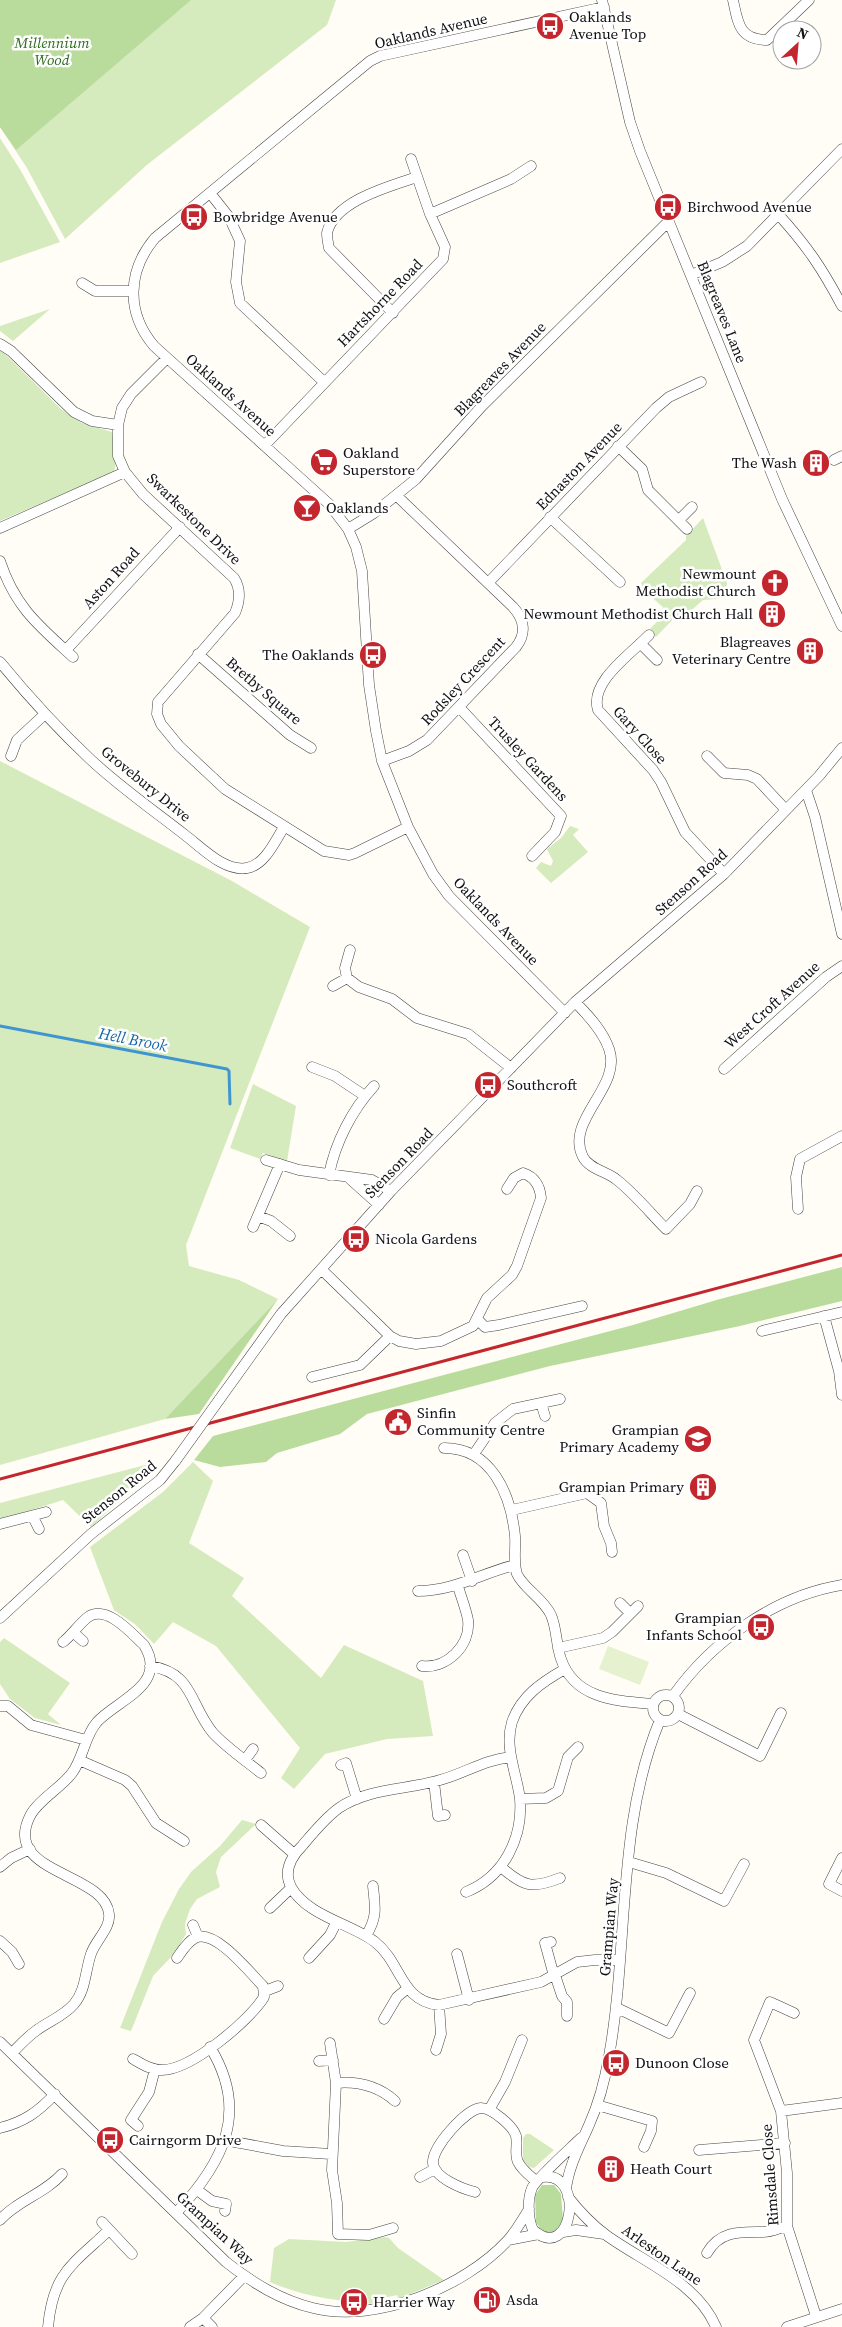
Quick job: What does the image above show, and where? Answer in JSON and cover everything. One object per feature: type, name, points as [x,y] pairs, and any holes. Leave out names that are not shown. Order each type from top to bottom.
[{"type":"street","points":[[733,0],[738,22],[744,33],[754,40],[767,40],[809,0]]},
{"type":"street","name":"Oaklands Avenue","points":[[565,1013],[449,896],[433,874],[408,827],[382,761],[369,684],[362,572],[356,547],[348,529],[329,504],[144,335],[134,308],[133,291],[135,272],[147,248],[170,225],[370,61],[380,56],[603,4]]},
{"type":"street","name":"Blagreaves Lane","points":[[603,4],[630,122],[668,222],[782,499],[842,626]]},
{"type":"street","points":[[691,275],[722,262],[747,246],[842,149]]},
{"type":"street","name":"Hartshorne Road","points":[[265,445],[443,259],[445,247],[430,214],[411,159]]},
{"type":"street","points":[[430,214],[511,179],[531,166]]},
{"type":"street","points":[[393,313],[329,248],[327,234],[331,222],[353,202],[376,191],[417,177]]},
{"type":"street","points":[[210,193],[229,216],[240,241],[236,282],[240,303],[324,382]]},
{"type":"street","points":[[778,214],[805,243],[820,265],[842,306]]},
{"type":"street","name":"Blagreaves Avenue","points":[[348,529],[397,496],[437,458],[482,406],[668,222]]},
{"type":"street","points":[[82,283],[95,291],[133,291]]},
{"type":"street","points":[[0,344],[11,351],[74,412],[92,421],[118,424]]},
{"type":"street","name":"Swarkestone Drive","points":[[167,358],[131,394],[122,408],[118,424],[118,456],[125,472],[143,494],[234,578],[239,590],[238,606],[235,613],[158,702],[157,714],[161,724],[179,746],[225,790],[324,852],[349,855],[360,852],[408,827]]},
{"type":"street","name":"Ednaston Avenue","points":[[488,583],[618,446],[669,397],[701,382]]},
{"type":"street","points":[[618,446],[642,470],[648,490],[687,529]]},
{"type":"street","points":[[0,528],[125,472]]},
{"type":"street","name":"Rodsley Crescent","points":[[382,761],[409,751],[427,740],[516,647],[523,634],[521,617],[397,496]]},
{"type":"street","points":[[678,520],[692,507]]},
{"type":"street","points":[[550,517],[620,582]]},
{"type":"street","name":"Aston Road","points":[[0,561],[14,593],[25,612],[70,654],[180,527]]},
{"type":"street","name":"Gary Close","points":[[649,635],[599,687],[596,698],[598,710],[653,770],[661,782],[685,832],[724,874]]},
{"type":"street","points":[[640,644],[657,660]]},
{"type":"street","name":"Bretby Square","points":[[198,654],[290,735],[311,748]]},
{"type":"street","name":"Grovebury Drive","points":[[0,662],[45,714],[115,780],[210,854],[228,865],[246,869],[254,866],[266,855],[284,827]]},
{"type":"street","name":"Trusley Gardens","points":[[459,707],[561,816],[556,832],[532,856]]},
{"type":"street","points":[[11,756],[18,740],[45,714]]},
{"type":"street","name":"Stenson Road","points":[[0,1618],[91,1534],[160,1480],[281,1314],[391,1191],[576,1002],[724,874],[806,790],[842,748]]},
{"type":"street","points":[[707,756],[724,773],[748,775],[757,779],[786,810]]},
{"type":"street","points":[[806,790],[815,817],[842,934]]},
{"type":"street","points":[[350,950],[345,968],[347,978],[359,987],[392,999],[423,1021],[468,1034],[511,1068]]},
{"type":"street","name":"West Croft Avenue","points":[[724,1069],[826,977],[842,966]]},
{"type":"street","points":[[333,986],[347,978]]},
{"type":"street","points":[[576,1002],[594,1023],[610,1050],[607,1079],[585,1121],[580,1136],[580,1148],[584,1159],[617,1179],[666,1229],[690,1204],[697,1191]]},
{"type":"street","points":[[313,1066],[335,1076],[365,1096]]},
{"type":"street","points":[[329,1175],[335,1149],[365,1096],[374,1086]]},
{"type":"street","points":[[798,1209],[796,1177],[800,1159],[842,1136]]},
{"type":"street","points":[[266,1160],[329,1175],[372,1180],[391,1191]]},
{"type":"street","points":[[254,1227],[280,1164]]},
{"type":"street","points":[[321,1269],[390,1336],[399,1341],[416,1344],[441,1341],[473,1326],[487,1298],[512,1274],[517,1266],[540,1198],[540,1189],[535,1180],[523,1173],[514,1178],[508,1189]]},
{"type":"street","points":[[350,1178],[378,1205]]},
{"type":"street","points":[[258,1216],[271,1221],[290,1236]]},
{"type":"street","points":[[477,1319],[485,1327],[582,1306]]},
{"type":"street","points":[[762,1331],[842,1312]]},
{"type":"street","points":[[824,1316],[839,1372],[842,1395]]},
{"type":"street","points":[[312,1377],[360,1365],[390,1336]]},
{"type":"street","points":[[474,1454],[495,1423],[513,1409],[560,1399]]},
{"type":"street","points":[[541,1403],[545,1416]]},
{"type":"street","points":[[444,1448],[462,1449],[474,1454],[489,1465],[503,1488],[512,1510],[515,1565],[521,1580],[538,1596],[551,1616],[565,1669],[580,1686],[597,1697],[654,1704]]},
{"type":"street","points":[[512,1510],[586,1493],[592,1495],[601,1503],[604,1526],[611,1543],[612,1552]]},
{"type":"street","points":[[0,1524],[33,1517],[46,1512]]},
{"type":"street","points":[[33,1517],[39,1528]]},
{"type":"street","points":[[462,1555],[472,1581]]},
{"type":"street","points":[[418,1591],[458,1586],[515,1565]]},
{"type":"street","points":[[673,1696],[694,1668],[736,1632],[766,1613],[797,1597],[813,1591],[842,1585]]},
{"type":"street","points":[[422,1666],[432,1667],[445,1662],[460,1648],[467,1633],[468,1621],[458,1586]]},
{"type":"street","points":[[558,1648],[603,1638],[612,1632],[634,1609],[620,1603]]},
{"type":"street","points":[[12,2053],[35,2031],[66,2011],[78,1999],[84,1985],[90,1954],[110,1915],[107,1905],[98,1894],[46,1864],[30,1849],[26,1830],[33,1811],[63,1784],[79,1760],[86,1740],[98,1720],[141,1689],[150,1666],[148,1651],[144,1645],[106,1615],[98,1614],[89,1617],[63,1642]]},
{"type":"street","points":[[74,1633],[83,1641]]},
{"type":"street","points":[[150,1666],[164,1668],[176,1674],[211,1730],[261,1772]]},
{"type":"street","points":[[466,1892],[479,1887],[501,1868],[517,1833],[520,1798],[511,1757],[511,1729],[517,1711],[533,1689],[565,1669]]},
{"type":"street","points":[[662,1695],[673,1696],[679,1704],[678,1714],[671,1721],[660,1720],[654,1714],[654,1704],[662,1695]]},
{"type":"street","points":[[0,1706],[8,1706],[31,1725],[86,1740]]},
{"type":"street","points":[[678,1714],[760,1756],[781,1713]]},
{"type":"street","name":"Grampian Way","points":[[567,2192],[570,2165],[597,2105],[604,2083],[617,2008],[629,1862],[642,1783],[653,1739],[660,1720]]},
{"type":"street","points":[[520,1798],[546,1798],[558,1791],[568,1757],[578,1747]]},
{"type":"street","points":[[245,1760],[253,1749]]},
{"type":"street","points":[[511,1757],[486,1761],[458,1775],[434,1782],[394,1789],[357,1799],[338,1809],[294,1854],[288,1870],[291,1888],[316,1910],[336,1923],[377,1943],[392,1961],[408,1988],[418,2000],[425,2004],[439,2005],[469,2000],[530,1986],[555,1976],[577,1962],[586,1960],[620,1960]]},
{"type":"street","points":[[79,1760],[125,1780],[132,1786],[156,1823],[184,1841]]},
{"type":"street","points":[[341,1764],[346,1763],[357,1799]]},
{"type":"street","points":[[434,1782],[438,1816],[445,1815]]},
{"type":"street","points":[[260,1825],[294,1854]]},
{"type":"street","points":[[0,1867],[11,1858],[30,1849]]},
{"type":"street","points":[[842,1858],[829,1884],[842,1891]]},
{"type":"street","points":[[629,1862],[666,1873],[722,1905],[744,1864]]},
{"type":"street","points":[[501,1868],[519,1882],[527,1885],[535,1886],[560,1878]]},
{"type":"street","points":[[366,1936],[375,1920],[373,1886]]},
{"type":"street","points":[[270,1908],[291,1888]]},
{"type":"street","points":[[309,1958],[330,1934],[336,1923]]},
{"type":"street","points":[[193,1925],[198,1937]]},
{"type":"street","points":[[133,2059],[156,2069],[179,2066],[210,2047],[234,2028],[261,2002],[265,1990],[263,1986],[219,1942],[207,1937],[198,1937],[190,1942],[177,1958]]},
{"type":"street","points":[[0,1941],[12,1952],[19,1964]]},
{"type":"street","points":[[551,1942],[545,1944],[562,1996],[567,2002],[567,2016]]},
{"type":"street","points":[[457,1954],[469,2000]]},
{"type":"street","points":[[265,1990],[278,1986]]},
{"type":"street","points":[[384,2019],[398,1997],[408,1988]]},
{"type":"street","points":[[617,2008],[668,2036],[690,1993]]},
{"type":"street","name":"Rimsdale Close","points":[[794,2013],[770,2002],[754,2040],[781,2112],[787,2173],[785,2207],[787,2226],[816,2316]]},
{"type":"street","points":[[436,2050],[441,2034],[439,2005]]},
{"type":"street","points":[[489,2110],[505,2082],[522,2040]]},
{"type":"street","name":"Grampian Way","points":[[0,2042],[176,2213],[244,2276],[279,2297],[315,2309],[374,2310],[407,2302],[442,2287],[471,2270],[508,2240],[529,2208]]},
{"type":"street","points":[[330,2043],[336,2083],[332,2154],[338,2234],[369,2235],[392,2228]]},
{"type":"street","points":[[176,2213],[197,2190],[215,2165],[224,2140],[229,2094],[223,2070],[210,2047]]},
{"type":"street","points":[[318,2061],[333,2060]]},
{"type":"street","points":[[138,2126],[131,2120],[149,2092],[156,2069]]},
{"type":"street","points":[[336,2083],[367,2084],[382,2090],[395,2101]]},
{"type":"street","points":[[0,2128],[15,2124],[35,2114],[54,2094]]},
{"type":"street","points":[[781,2112],[842,2104]]},
{"type":"street","points":[[597,2105],[652,2121],[651,2131],[644,2147]]},
{"type":"street","points":[[434,2169],[434,2157],[456,2124],[474,2110],[482,2108],[489,2110],[515,2133],[517,2160],[521,2168],[539,2179],[552,2177],[558,2180],[567,2192],[568,2221],[563,2232],[552,2237],[539,2234],[530,2224],[530,2193],[539,2179]]},
{"type":"street","name":"Grampian Way","points":[[539,2179],[584,2135]]},
{"type":"street","points":[[224,2140],[283,2151],[332,2154]]},
{"type":"street","points":[[699,2150],[784,2144]]},
{"type":"street","points":[[420,2176],[434,2169]]},
{"type":"street","points":[[434,2169],[463,2189],[475,2192]]},
{"type":"street","points":[[0,2220],[9,2210],[26,2198],[41,2193],[62,2174]]},
{"type":"street","points":[[197,2190],[212,2201],[226,2204],[225,2211]]},
{"type":"street","name":"Arleston Lane","points":[[567,2192],[583,2215],[606,2234],[692,2293],[705,2307],[716,2327]]},
{"type":"street","points":[[48,2327],[50,2305],[60,2278],[105,2226],[132,2254]]},
{"type":"street","points":[[707,2253],[716,2241],[732,2233],[742,2230],[765,2232],[787,2226]]},
{"type":"street","name":"Arleston Lane","points":[[563,2232],[576,2230],[606,2234]]},
{"type":"street","name":"Grampian Way","points":[[508,2240],[539,2234]]},
{"type":"street","points":[[190,2327],[203,2318],[244,2276]]},
{"type":"street","points":[[787,2327],[842,2309]]},
{"type":"street","points":[[203,2318],[212,2327]]},
{"type":"green space","points":[[0,0],[336,0],[327,25],[148,164],[65,239],[27,168],[0,127]]},
{"type":"green space","name":"Millennium Wood","points":[[0,0],[191,0],[16,150],[0,127]]},
{"type":"green space","points":[[0,138],[21,171],[60,242],[0,263]]},
{"type":"green space","points":[[50,309],[13,341],[0,331],[0,326]]},
{"type":"green space","points":[[0,349],[61,409],[82,423],[112,432],[116,462],[114,472],[0,521]]},
{"type":"green space","points":[[703,518],[727,583],[726,595],[717,599],[703,600],[686,615],[675,617],[656,637],[649,630],[667,611],[643,589],[641,583],[686,540],[686,536]]},
{"type":"green space","points":[[0,761],[232,881],[310,927],[186,1245],[189,1266],[239,1280],[278,1299],[165,1419],[0,1465]]},
{"type":"green space","points":[[570,826],[579,829],[573,835],[588,852],[551,883],[536,868],[541,862],[551,866],[553,861],[547,849],[561,838]]},
{"type":"green space","points":[[253,1084],[296,1106],[287,1161],[263,1153],[260,1159],[230,1148]]},
{"type":"green space","points":[[842,1267],[842,1301],[740,1326],[550,1366],[367,1414],[340,1434],[277,1453],[266,1462],[220,1467],[194,1460],[213,1436],[633,1325],[720,1299]]},
{"type":"green space","points":[[278,1299],[199,1414],[165,1419]]},
{"type":"green space","points":[[193,1462],[213,1481],[189,1543],[244,1578],[232,1596],[321,1678],[344,1645],[423,1681],[433,1736],[387,1739],[325,1754],[294,1789],[281,1778],[300,1748],[216,1646],[173,1622],[154,1644],[136,1625],[114,1610],[90,1547],[163,1492]]},
{"type":"green space","points":[[149,1464],[146,1476],[91,1527],[63,1500],[0,1520],[0,1503]]},
{"type":"green space","points":[[4,1638],[70,1683],[48,1714],[61,1725],[35,1718],[10,1699],[0,1684],[0,1642]]},
{"type":"green space","points":[[608,1646],[649,1662],[640,1685],[599,1669]]},
{"type":"green space","points":[[242,1820],[256,1824],[221,1857],[216,1872],[220,1887],[197,1899],[190,1909],[185,1924],[186,1934],[174,1954],[153,1976],[131,2031],[120,2028],[162,1922],[179,1889],[191,1872],[220,1846]]},
{"type":"green space","points":[[526,2134],[530,2134],[554,2150],[534,2168],[529,2167],[523,2160],[523,2138]]},
{"type":"green space","points":[[542,2185],[554,2185],[561,2194],[563,2220],[557,2230],[548,2233],[541,2230],[536,2222],[535,2195]]},
{"type":"green space","points":[[389,2238],[398,2248],[444,2280],[398,2299],[397,2295],[379,2299],[380,2303],[376,2304],[322,2297],[270,2282],[274,2248],[289,2239],[346,2242]]},
{"type":"waterway","name":"Hell Brook","points":[[0,1026],[227,1069],[229,1071],[230,1104]]},
{"type":"railway","points":[[0,1479],[842,1255]]},
{"type":"place","name":"Oaklands Avenue Top","points":[[550,26]]},
{"type":"place","name":"Birchwood Avenue","points":[[668,207]]},
{"type":"place","name":"Bowbridge Avenue","points":[[194,217]]},
{"type":"place","name":"Oakland Superstore","points":[[324,462]]},
{"type":"place","name":"The Wash","points":[[816,463]]},
{"type":"place","name":"Oaklands","points":[[307,508]]},
{"type":"place","name":"Newmount Methodist Church","points":[[775,583]]},
{"type":"place","name":"Newmount Methodist Church Hall","points":[[772,614]]},
{"type":"place","name":"Blagreaves Veterinary Centre","points":[[810,651]]},
{"type":"place","name":"The Oaklands","points":[[373,655]]},
{"type":"place","name":"Southcroft","points":[[488,1085]]},
{"type":"place","name":"Nicola Gardens","points":[[356,1239]]},
{"type":"place","name":"Sinfin Community Centre","points":[[398,1422]]},
{"type":"place","name":"Grampian Primary Academy","points":[[698,1439]]},
{"type":"place","name":"Grampian Primary","points":[[703,1487]]},
{"type":"place","name":"Grampian Infants School","points":[[761,1627]]},
{"type":"place","name":"Dunoon Close","points":[[616,2063]]},
{"type":"place","name":"Cairngorm Drive","points":[[110,2140]]},
{"type":"place","name":"Heath Court","points":[[611,2169]]},
{"type":"place","name":"Asda","points":[[487,2300]]},
{"type":"place","name":"Harrier Way","points":[[354,2302]]}]
